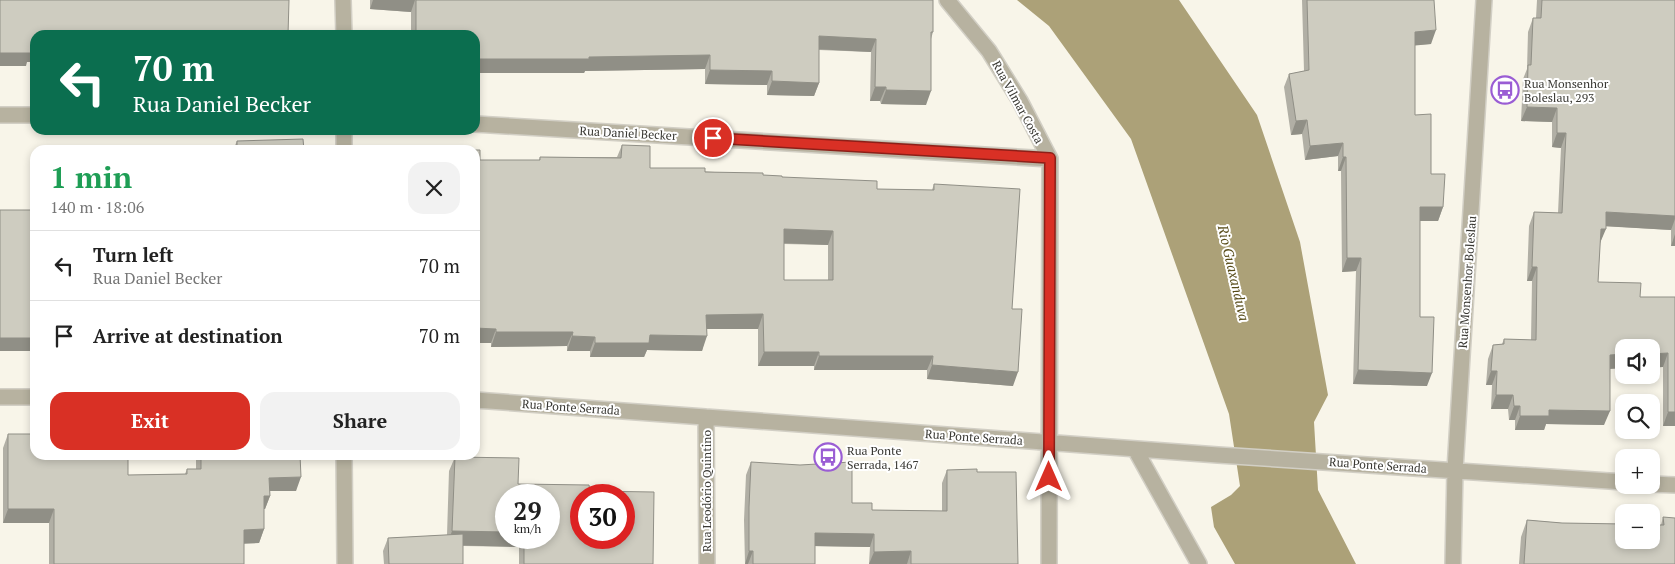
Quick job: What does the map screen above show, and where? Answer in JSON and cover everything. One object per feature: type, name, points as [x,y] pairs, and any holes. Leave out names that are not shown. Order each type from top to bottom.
[{"type":"street","points":[[343,0],[344,30]]},
{"type":"street","name":"Rua Vilmar Costa","points":[[946,0],[989,51],[1020,101],[1050,158]]},
{"type":"street","name":"Rua Monsenhor Boleslau","points":[[1453,564],[1455,470],[1484,0]]},
{"type":"street","points":[[0,115],[30,115]]},
{"type":"street","name":"Rua Daniel Becker","points":[[480,124],[1050,158]]},
{"type":"street","points":[[1049,564],[1050,158]]},
{"type":"street","points":[[0,397],[30,397]]},
{"type":"street","name":"Rua Ponte Serrada","points":[[480,400],[1218,455],[1615,481]]},
{"type":"street","name":"Rua Leodório Quintino","points":[[706,417],[707,564]]},
{"type":"street","points":[[1135,449],[1199,564]]},
{"type":"street","points":[[344,460],[345,564]]},
{"type":"street","points":[[1660,485],[1675,486]]},
{"type":"water","name":"Rio Guaxanduva","points":[[1017,0],[1179,0],[1257,115],[1300,242],[1328,395],[1314,422],[1318,490],[1356,564],[1235,564],[1214,527],[1211,507],[1231,495],[1240,486],[1229,414],[1131,139],[1049,26]]},
{"type":"building","points":[[0,0],[289,0],[288,30],[30,30],[30,53],[0,53]]},
{"type":"building","points":[[416,0],[933,0],[931,91],[886,90],[886,87],[875,87],[876,39],[819,36],[819,83],[772,81],[772,71],[710,70],[710,55],[589,57],[589,59],[480,59],[480,30],[416,30]]},
{"type":"building","points":[[1307,0],[1434,0],[1436,30],[1415,32],[1415,115],[1431,114],[1431,174],[1445,174],[1443,207],[1420,207],[1420,317],[1434,317],[1432,373],[1358,370],[1361,258],[1347,258],[1346,157],[1343,157],[1343,143],[1310,146],[1307,120],[1296,121],[1289,74],[1309,70]]},
{"type":"building","points":[[1542,0],[1675,0],[1675,216],[1606,212],[1606,229],[1601,229],[1598,282],[1641,283],[1640,297],[1675,297],[1675,412],[1668,412],[1668,353],[1660,353],[1660,339],[1615,339],[1615,355],[1610,355],[1610,411],[1549,410],[1549,416],[1520,416],[1520,406],[1514,406],[1513,395],[1496,395],[1497,371],[1491,371],[1493,345],[1504,344],[1504,339],[1536,340],[1537,267],[1532,267],[1534,212],[1562,213],[1566,133],[1557,133],[1557,108],[1527,107],[1528,65],[1531,65],[1533,18],[1541,18]]},
{"type":"building","points":[[303,139],[304,145],[237,145],[237,141]]},
{"type":"building","points":[[622,145],[650,146],[650,168],[705,168],[705,172],[763,173],[763,175],[782,177],[877,181],[877,189],[934,190],[934,184],[1020,189],[1012,309],[1022,309],[1018,372],[932,365],[933,356],[819,356],[819,352],[764,352],[763,314],[706,315],[707,336],[650,335],[649,343],[595,343],[595,337],[572,336],[573,332],[496,332],[496,329],[480,328],[480,160],[540,160],[540,157],[621,158]],"holes":[[[784,229],[833,231],[833,280],[784,280]]]},
{"type":"building","points":[[0,210],[30,210],[30,338],[0,338]]},
{"type":"building","points":[[8,434],[30,434],[30,460],[128,460],[128,475],[187,474],[187,469],[201,469],[201,460],[300,460],[301,477],[269,478],[270,496],[264,496],[264,529],[244,530],[244,564],[54,564],[54,509],[8,509]]},
{"type":"building","points":[[480,457],[519,458],[518,484],[495,484],[495,532],[452,531],[455,460],[480,460]]},
{"type":"building","points":[[751,462],[800,465],[852,462],[852,503],[872,503],[872,510],[947,511],[947,470],[977,469],[977,472],[1016,472],[1018,564],[911,564],[911,551],[874,552],[874,534],[815,533],[815,564],[753,564],[753,551],[749,551]]},
{"type":"building","points":[[560,485],[570,485],[570,549],[635,549],[635,492],[654,492],[653,564],[524,564],[524,549],[560,549]]},
{"type":"building","points":[[1663,517],[1675,518],[1675,564],[1524,564],[1527,520],[1615,524],[1615,549],[1660,549],[1660,525],[1664,525]]},
{"type":"building","points":[[463,534],[463,564],[389,564],[388,538]]},
{"type":"place","name":"Rua Monsenhor Boleslau, 293","points":[[1505,90]]},
{"type":"place","name":"Rua Ponte Serrada, 1467","points":[[828,457]]},
{"type":"route","points":[[713,138],[1050,158],[1049,477]]}]
